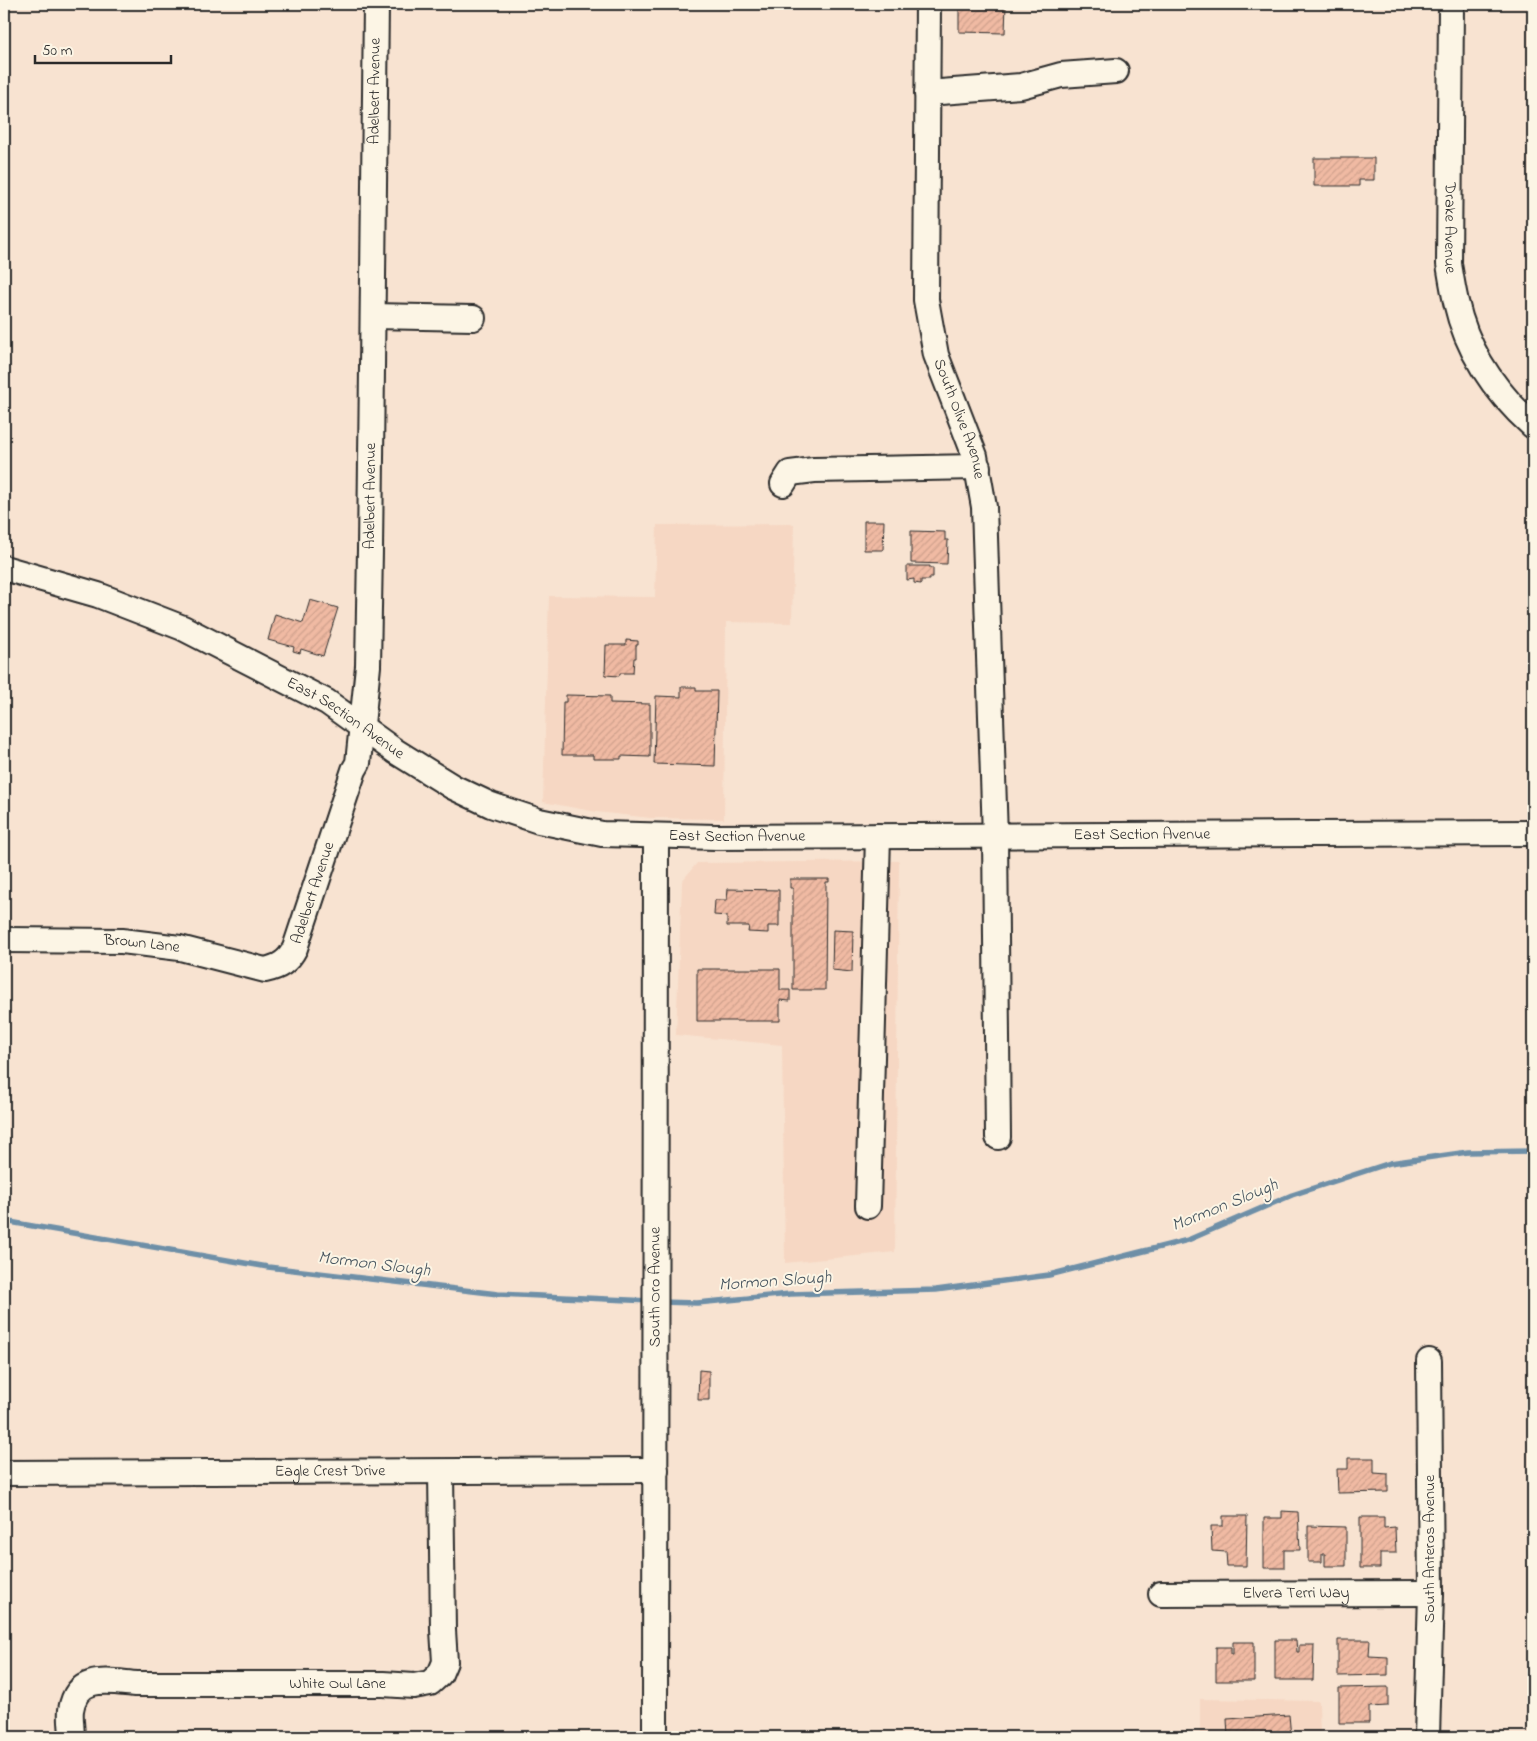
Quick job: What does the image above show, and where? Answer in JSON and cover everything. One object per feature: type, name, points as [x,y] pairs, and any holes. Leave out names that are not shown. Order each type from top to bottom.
[{"type":"street","name":"Adelbert Avenue","points":[[275,968],[284,964],[295,948],[358,762],[362,727],[368,656],[376,4]]},
{"type":"street","name":"South Olive Avenue","points":[[928,4],[926,300],[936,355],[978,467],[984,507],[995,836],[998,1137]]},
{"type":"street","name":"Drake Avenue","points":[[1450,4],[1449,264],[1456,303],[1464,328],[1485,370],[1498,390],[1517,412],[1533,426]]},
{"type":"street","points":[[928,93],[1021,86],[1061,76],[1116,71]]},
{"type":"street","points":[[373,316],[473,318]]},
{"type":"street","points":[[783,484],[790,473],[814,470],[978,467]]},
{"type":"street","name":"East Section Avenue","points":[[4,568],[98,595],[183,628],[327,702],[395,751],[453,787],[491,805],[539,821],[602,834],[656,836],[995,836],[1533,833]]},
{"type":"street","name":"South Oro Avenue","points":[[655,1737],[656,836]]},
{"type":"street","points":[[868,1206],[878,836]]},
{"type":"street","name":"Brown Lane","points":[[4,940],[122,941],[180,948],[258,969],[275,968]]},
{"type":"street","name":"South Anteros Avenue","points":[[1427,1737],[1431,1593],[1429,1361]]},
{"type":"street","name":"Eagle Crest Drive","points":[[4,1473],[656,1470]]},
{"type":"street","name":"White Owl Lane","points":[[72,1737],[71,1711],[75,1695],[84,1686],[99,1681],[137,1684],[383,1684],[414,1686],[430,1683],[440,1674],[444,1662],[441,1472]]},
{"type":"street","name":"Elvera Terri Way","points":[[1161,1594],[1431,1593]]},
{"type":"shaded area","points":[[794,524],[792,623],[726,622],[724,819],[651,818],[597,812],[543,802],[549,596],[655,597],[657,525]]},
{"type":"shaded area","points":[[899,861],[895,1252],[785,1263],[782,1045],[676,1035],[682,881],[697,863]]},
{"type":"shaded area","points":[[1200,1699],[1319,1701],[1320,1737],[1200,1737]]},
{"type":"building","points":[[959,4],[1006,4],[1005,33],[959,32]]},
{"type":"building","points":[[1314,158],[1374,158],[1374,180],[1359,180],[1359,186],[1314,186]]},
{"type":"building","points":[[864,521],[884,521],[883,550],[864,550]]},
{"type":"building","points":[[911,531],[945,532],[945,540],[948,540],[947,564],[911,563]]},
{"type":"building","points":[[907,566],[930,566],[930,568],[933,568],[933,577],[930,577],[930,580],[921,580],[921,584],[914,583],[914,579],[907,580]]},
{"type":"building","points":[[310,600],[338,608],[323,656],[301,649],[300,653],[293,651],[294,647],[268,640],[275,614],[303,623]]},
{"type":"building","points":[[626,640],[638,641],[633,673],[620,673],[619,676],[605,675],[606,645],[626,645]]},
{"type":"building","points":[[681,687],[696,687],[696,691],[717,691],[715,766],[654,764],[656,696],[681,697]]},
{"type":"building","points":[[566,695],[610,696],[610,703],[650,704],[650,757],[621,756],[621,759],[593,759],[593,755],[562,755],[563,702],[566,702]]},
{"type":"building","points":[[790,879],[829,879],[829,882],[826,882],[825,990],[793,990],[793,888],[790,888]]},
{"type":"building","points":[[728,889],[779,890],[779,926],[768,926],[768,933],[748,932],[749,926],[727,926],[727,916],[714,915],[715,900],[727,900]]},
{"type":"building","points":[[833,930],[853,931],[852,972],[832,970]]},
{"type":"building","points":[[697,969],[780,969],[780,990],[790,990],[790,1001],[780,1000],[780,1021],[697,1021]]},
{"type":"building","points":[[699,1370],[709,1371],[709,1400],[698,1400]]},
{"type":"building","points":[[1348,1458],[1374,1458],[1374,1473],[1388,1474],[1388,1492],[1338,1493],[1337,1469],[1348,1469]]},
{"type":"building","points":[[1282,1511],[1298,1512],[1300,1550],[1284,1550],[1284,1568],[1264,1568],[1264,1518],[1282,1518]]},
{"type":"building","points":[[1223,1516],[1247,1516],[1246,1566],[1227,1566],[1226,1552],[1212,1551],[1211,1526],[1223,1526]]},
{"type":"building","points":[[1360,1517],[1384,1517],[1384,1528],[1395,1527],[1396,1553],[1380,1553],[1380,1568],[1360,1568]]},
{"type":"building","points":[[1308,1526],[1346,1527],[1346,1566],[1325,1566],[1325,1554],[1322,1554],[1322,1562],[1308,1562]]},
{"type":"building","points":[[1275,1640],[1296,1640],[1297,1652],[1299,1652],[1299,1645],[1314,1645],[1313,1680],[1275,1680]]},
{"type":"building","points":[[1338,1640],[1370,1640],[1369,1656],[1388,1657],[1388,1675],[1338,1676]]},
{"type":"building","points":[[1233,1642],[1254,1642],[1254,1681],[1216,1681],[1216,1647],[1231,1647],[1231,1654],[1233,1654]]},
{"type":"building","points":[[1388,1687],[1388,1706],[1369,1707],[1369,1723],[1339,1723],[1339,1688]]},
{"type":"building","points":[[1289,1715],[1291,1737],[1228,1737],[1227,1719]]},
{"type":"waterway","name":"Mormon Slough","points":[[660,1302],[697,1303],[790,1294],[936,1290],[1049,1275],[1188,1240],[1292,1195],[1390,1163],[1468,1152],[1533,1151]]},
{"type":"waterway","name":"Mormon Slough","points":[[4,1221],[268,1267],[498,1294],[651,1301]]}]
